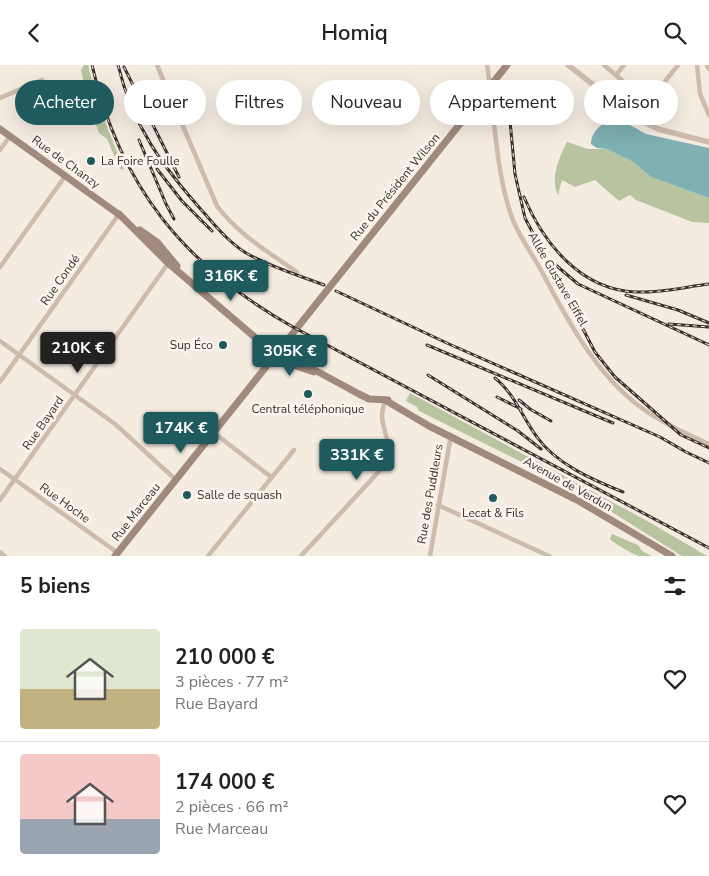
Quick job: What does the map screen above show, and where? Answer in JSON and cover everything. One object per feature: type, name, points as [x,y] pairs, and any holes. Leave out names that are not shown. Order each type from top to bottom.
[{"type":"main road","name":"Rue du Président Wilson","points":[[286,341],[507,65]]},
{"type":"main road","name":"Rue de Chanzy","points":[[0,129],[119,215],[190,281],[257,339],[272,358]]},
{"type":"main road","name":"Rue de Chanzy","points":[[257,339],[278,351]]},
{"type":"main road","name":"Rue Marceau","points":[[116,555],[286,341]]},
{"type":"main road","name":"Avenue de Verdun","points":[[278,351],[314,372],[369,399],[395,402],[451,435],[577,500],[672,556]]},
{"type":"main road","name":"Avenue de Verdun","points":[[272,358],[314,372]]},
{"type":"street","points":[[156,65],[217,206],[229,222],[249,239],[297,272]]},
{"type":"street","name":"Allée Gustave Eiffel","points":[[487,65],[501,175],[511,217],[553,293],[587,349],[620,390],[638,406],[659,420],[709,444]]},
{"type":"street","points":[[604,65],[622,80]]},
{"type":"street","points":[[616,75],[624,65]]},
{"type":"street","points":[[666,80],[678,65]]},
{"type":"street","points":[[697,65],[700,94],[709,115]]},
{"type":"street","points":[[707,65],[709,69]]},
{"type":"street","points":[[570,66],[588,80]]},
{"type":"street","points":[[0,97],[15,91]]},
{"type":"street","points":[[650,125],[658,129],[709,142]]},
{"type":"street","points":[[0,150],[10,135]]},
{"type":"street","points":[[0,267],[66,175]]},
{"type":"street","name":"Rue Condé","points":[[0,382],[119,215]]},
{"type":"street","name":"Rue Bayard","points":[[0,500],[170,261]]},
{"type":"street","points":[[0,341],[115,424],[176,480]]},
{"type":"street","points":[[301,556],[384,466],[388,459],[390,445],[382,416],[385,400]]},
{"type":"street","points":[[213,432],[272,477]]},
{"type":"street","name":"Rue des Puddleurs","points":[[430,556],[451,435]]},
{"type":"street","points":[[208,556],[294,450]]},
{"type":"street","name":"Rue Hoche","points":[[0,469],[116,555]]},
{"type":"street","points":[[438,505],[549,556]]},
{"type":"green space","points":[[84,65],[88,65],[92,80],[83,80],[81,70]]},
{"type":"green space","points":[[96,125],[106,125],[124,170],[120,169],[107,139],[99,133]]},
{"type":"green space","points":[[567,142],[588,149],[607,149],[633,162],[651,177],[709,198],[709,223],[692,222],[636,200],[630,195],[619,201],[595,180],[575,187],[562,180],[558,195],[555,181],[556,168]]},
{"type":"green space","points":[[410,393],[649,522],[707,556],[682,556],[572,487],[419,411],[417,407],[406,401]]},
{"type":"green space","points":[[612,534],[638,545],[642,551],[652,556],[639,556],[628,551],[610,539]]},
{"type":"water","points":[[602,125],[630,125],[646,134],[709,148],[709,198],[651,177],[633,162],[607,149],[597,148],[591,144],[596,131]]},
{"type":"railway","points":[[92,65],[104,109],[120,149],[139,185],[162,219],[189,249],[220,277],[255,303],[293,327],[709,548]]},
{"type":"railway","points":[[118,65],[132,108],[151,145],[176,180],[219,230],[240,249],[255,258],[324,285]]},
{"type":"railway","points":[[124,67],[179,177]]},
{"type":"railway","points":[[510,125],[515,174],[525,218],[595,352],[615,377],[681,435],[709,448]]},
{"type":"railway","points":[[139,140],[174,219]]},
{"type":"railway","points":[[157,169],[182,201],[212,231]]},
{"type":"railway","points":[[524,197],[542,231],[554,247],[567,261],[598,283],[616,289],[636,292],[663,291],[709,284]]},
{"type":"railway","points":[[551,261],[578,284],[709,345]]},
{"type":"railway","points":[[336,291],[449,344],[660,437],[709,463]]},
{"type":"railway","points":[[626,295],[678,310],[709,323]]},
{"type":"railway","points":[[669,324],[709,327]]},
{"type":"railway","points":[[427,345],[613,423]]},
{"type":"railway","points":[[428,375],[518,431],[541,449]]},
{"type":"railway","points":[[495,378],[508,391],[545,447],[576,470],[623,492]]},
{"type":"railway","points":[[497,397],[521,409]]},
{"type":"railway","points":[[519,400],[551,421]]},
{"type":"place","name":"La Foire Foulle","points":[[91,161]]},
{"type":"place","name":"Sup Éco","points":[[223,345]]},
{"type":"place","name":"Central téléphonique","points":[[308,394]]},
{"type":"place","name":"Salle de squash","points":[[187,495]]},
{"type":"place","name":"Lecat & Fils","points":[[493,498]]}]
